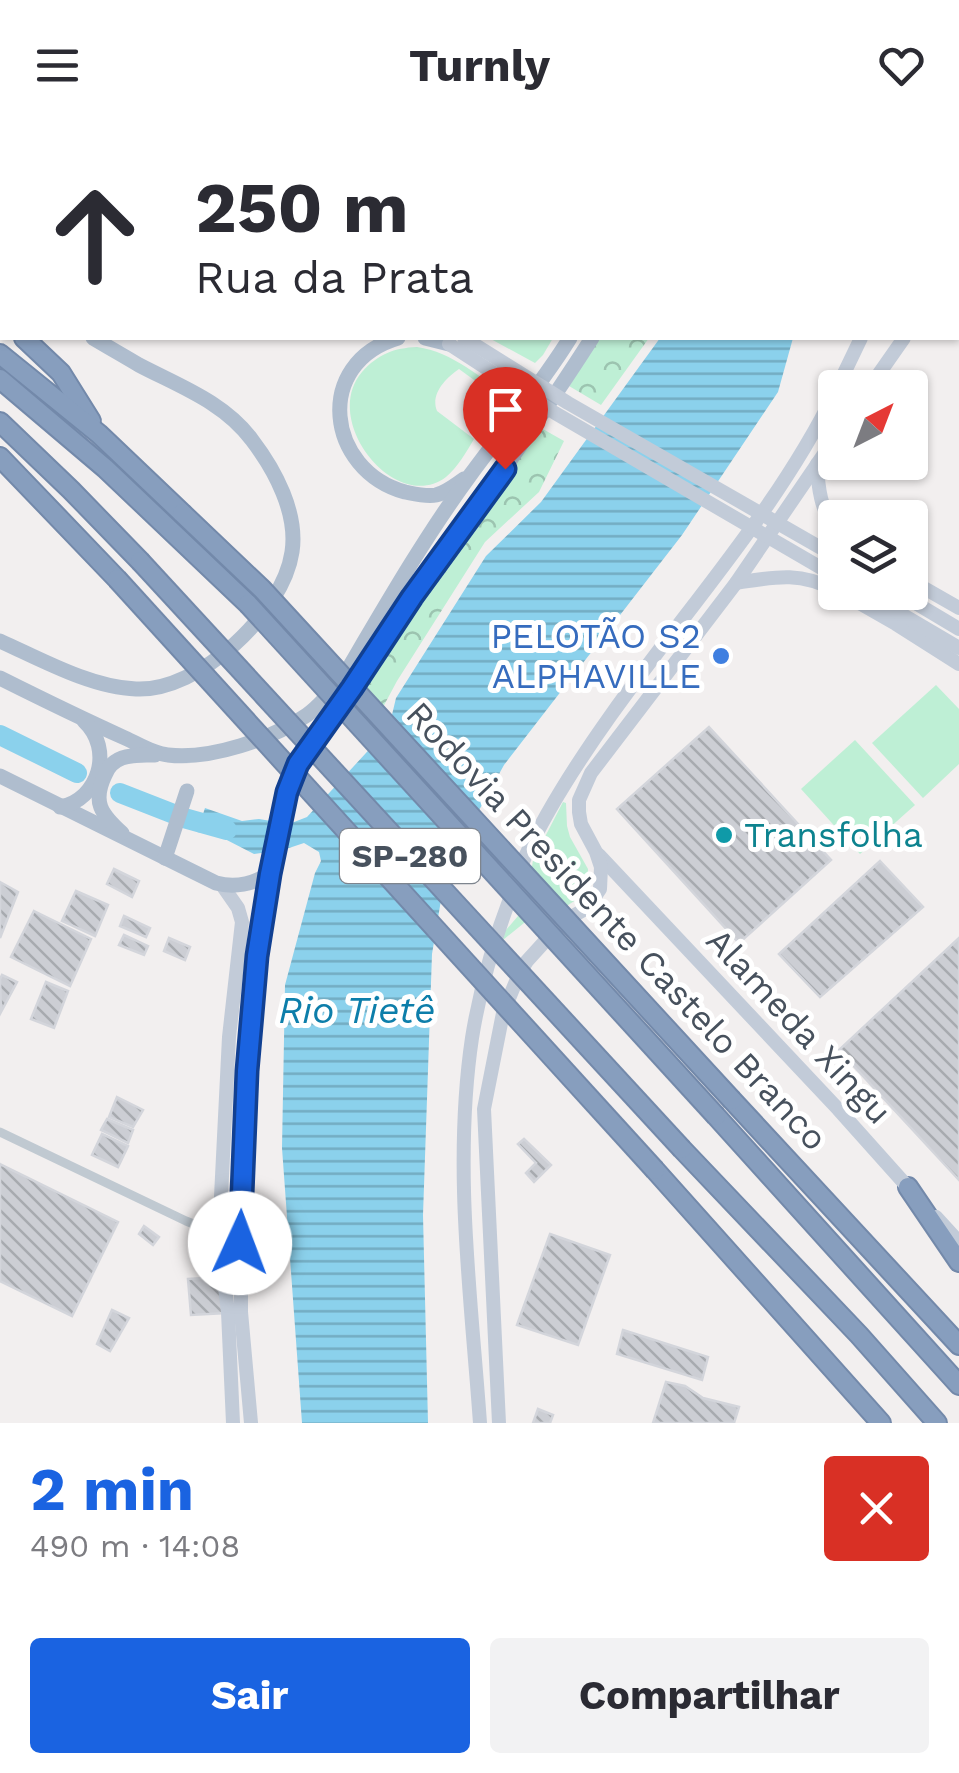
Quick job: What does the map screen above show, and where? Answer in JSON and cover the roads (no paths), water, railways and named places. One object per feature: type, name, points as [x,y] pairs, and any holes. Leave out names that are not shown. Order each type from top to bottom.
[{"type":"highway","points":[[26,340],[61,373],[100,434]]},
{"type":"highway","name":"Rodovia Presidente Castelo Branco","points":[[0,354],[100,434],[262,589],[959,1345]]},
{"type":"highway","name":"Rodovia Presidente Castelo Branco","points":[[0,379],[105,468],[248,604],[959,1385]]},
{"type":"highway","name":"SP-280","points":[[0,422],[140,561],[937,1423]]},
{"type":"highway","points":[[0,456],[117,579],[881,1423]]},
{"type":"highway","points":[[908,1187],[959,1262]]},
{"type":"main road","points":[[0,641],[103,684],[137,690],[165,686],[214,659],[255,623],[276,596],[292,552],[292,527],[286,503],[274,474],[251,438],[207,399],[96,340]]},
{"type":"main road","points":[[391,340],[370,350],[346,378],[338,406],[347,443],[377,479],[408,493],[433,496],[471,474]]},
{"type":"main road","points":[[451,340],[818,543]]},
{"type":"main road","points":[[451,340],[555,413],[818,566]]},
{"type":"main road","points":[[132,842],[108,820],[98,802],[106,770],[116,760],[138,755],[196,754],[227,748],[280,730],[308,714],[333,690],[471,474],[568,340]]},
{"type":"main road","points":[[251,1423],[241,1312],[240,1243],[249,1037],[270,870],[287,792],[298,764],[591,340]]},
{"type":"main road","points":[[845,370],[859,340]]},
{"type":"main road","points":[[881,370],[902,340]]},
{"type":"main road","points":[[480,1423],[464,1178],[464,1121],[472,1038],[502,918],[531,846],[556,799],[611,714],[778,492],[818,425]]},
{"type":"main road","points":[[817,464],[821,500]]},
{"type":"main road","points":[[499,1423],[484,1109],[503,1013],[528,961],[566,920],[587,908],[600,889],[602,878],[596,852],[579,812],[579,800],[590,773],[736,583],[817,464]]},
{"type":"main road","points":[[736,583],[794,576],[816,580],[818,575]]},
{"type":"main road","points":[[928,590],[959,608]]},
{"type":"main road","points":[[869,610],[959,664]]},
{"type":"main road","points":[[895,610],[959,648]]},
{"type":"main road","points":[[927,610],[959,629]]},
{"type":"main road","points":[[0,678],[165,755]]},
{"type":"main road","points":[[60,807],[82,799],[100,759],[92,729],[80,718]]},
{"type":"main road","points":[[0,776],[222,885],[238,908],[242,922],[229,1037],[219,1236],[228,1312],[233,1423]]},
{"type":"main road","points":[[165,858],[187,792]]},
{"type":"main road","name":"Alameda Xingu","points":[[596,852],[959,1242]]},
{"type":"main road","points":[[222,885],[256,882],[270,870]]},
{"type":"main road","points":[[518,878],[541,909],[566,920]]},
{"type":"street","points":[[0,1132],[240,1243]]},
{"type":"water","name":"Rio Tietê","points":[[659,340],[792,340],[778,392],[682,535],[504,765],[446,870],[432,954],[423,1215],[428,1423],[302,1423],[282,1148],[285,985],[321,861],[319,852],[304,843],[254,854],[219,836],[197,832],[205,808],[242,821],[259,819],[289,824],[307,817],[377,741],[391,719],[396,698],[486,556],[541,502]]},
{"type":"waterway","points":[[0,735],[77,773]]},
{"type":"waterway","points":[[120,793],[227,830]]},
{"type":"place","name":"PELOTÃO S2 ALPHAVILLE","points":[[721,656]]},
{"type":"place","name":"Transfolha","points":[[724,835]]}]
